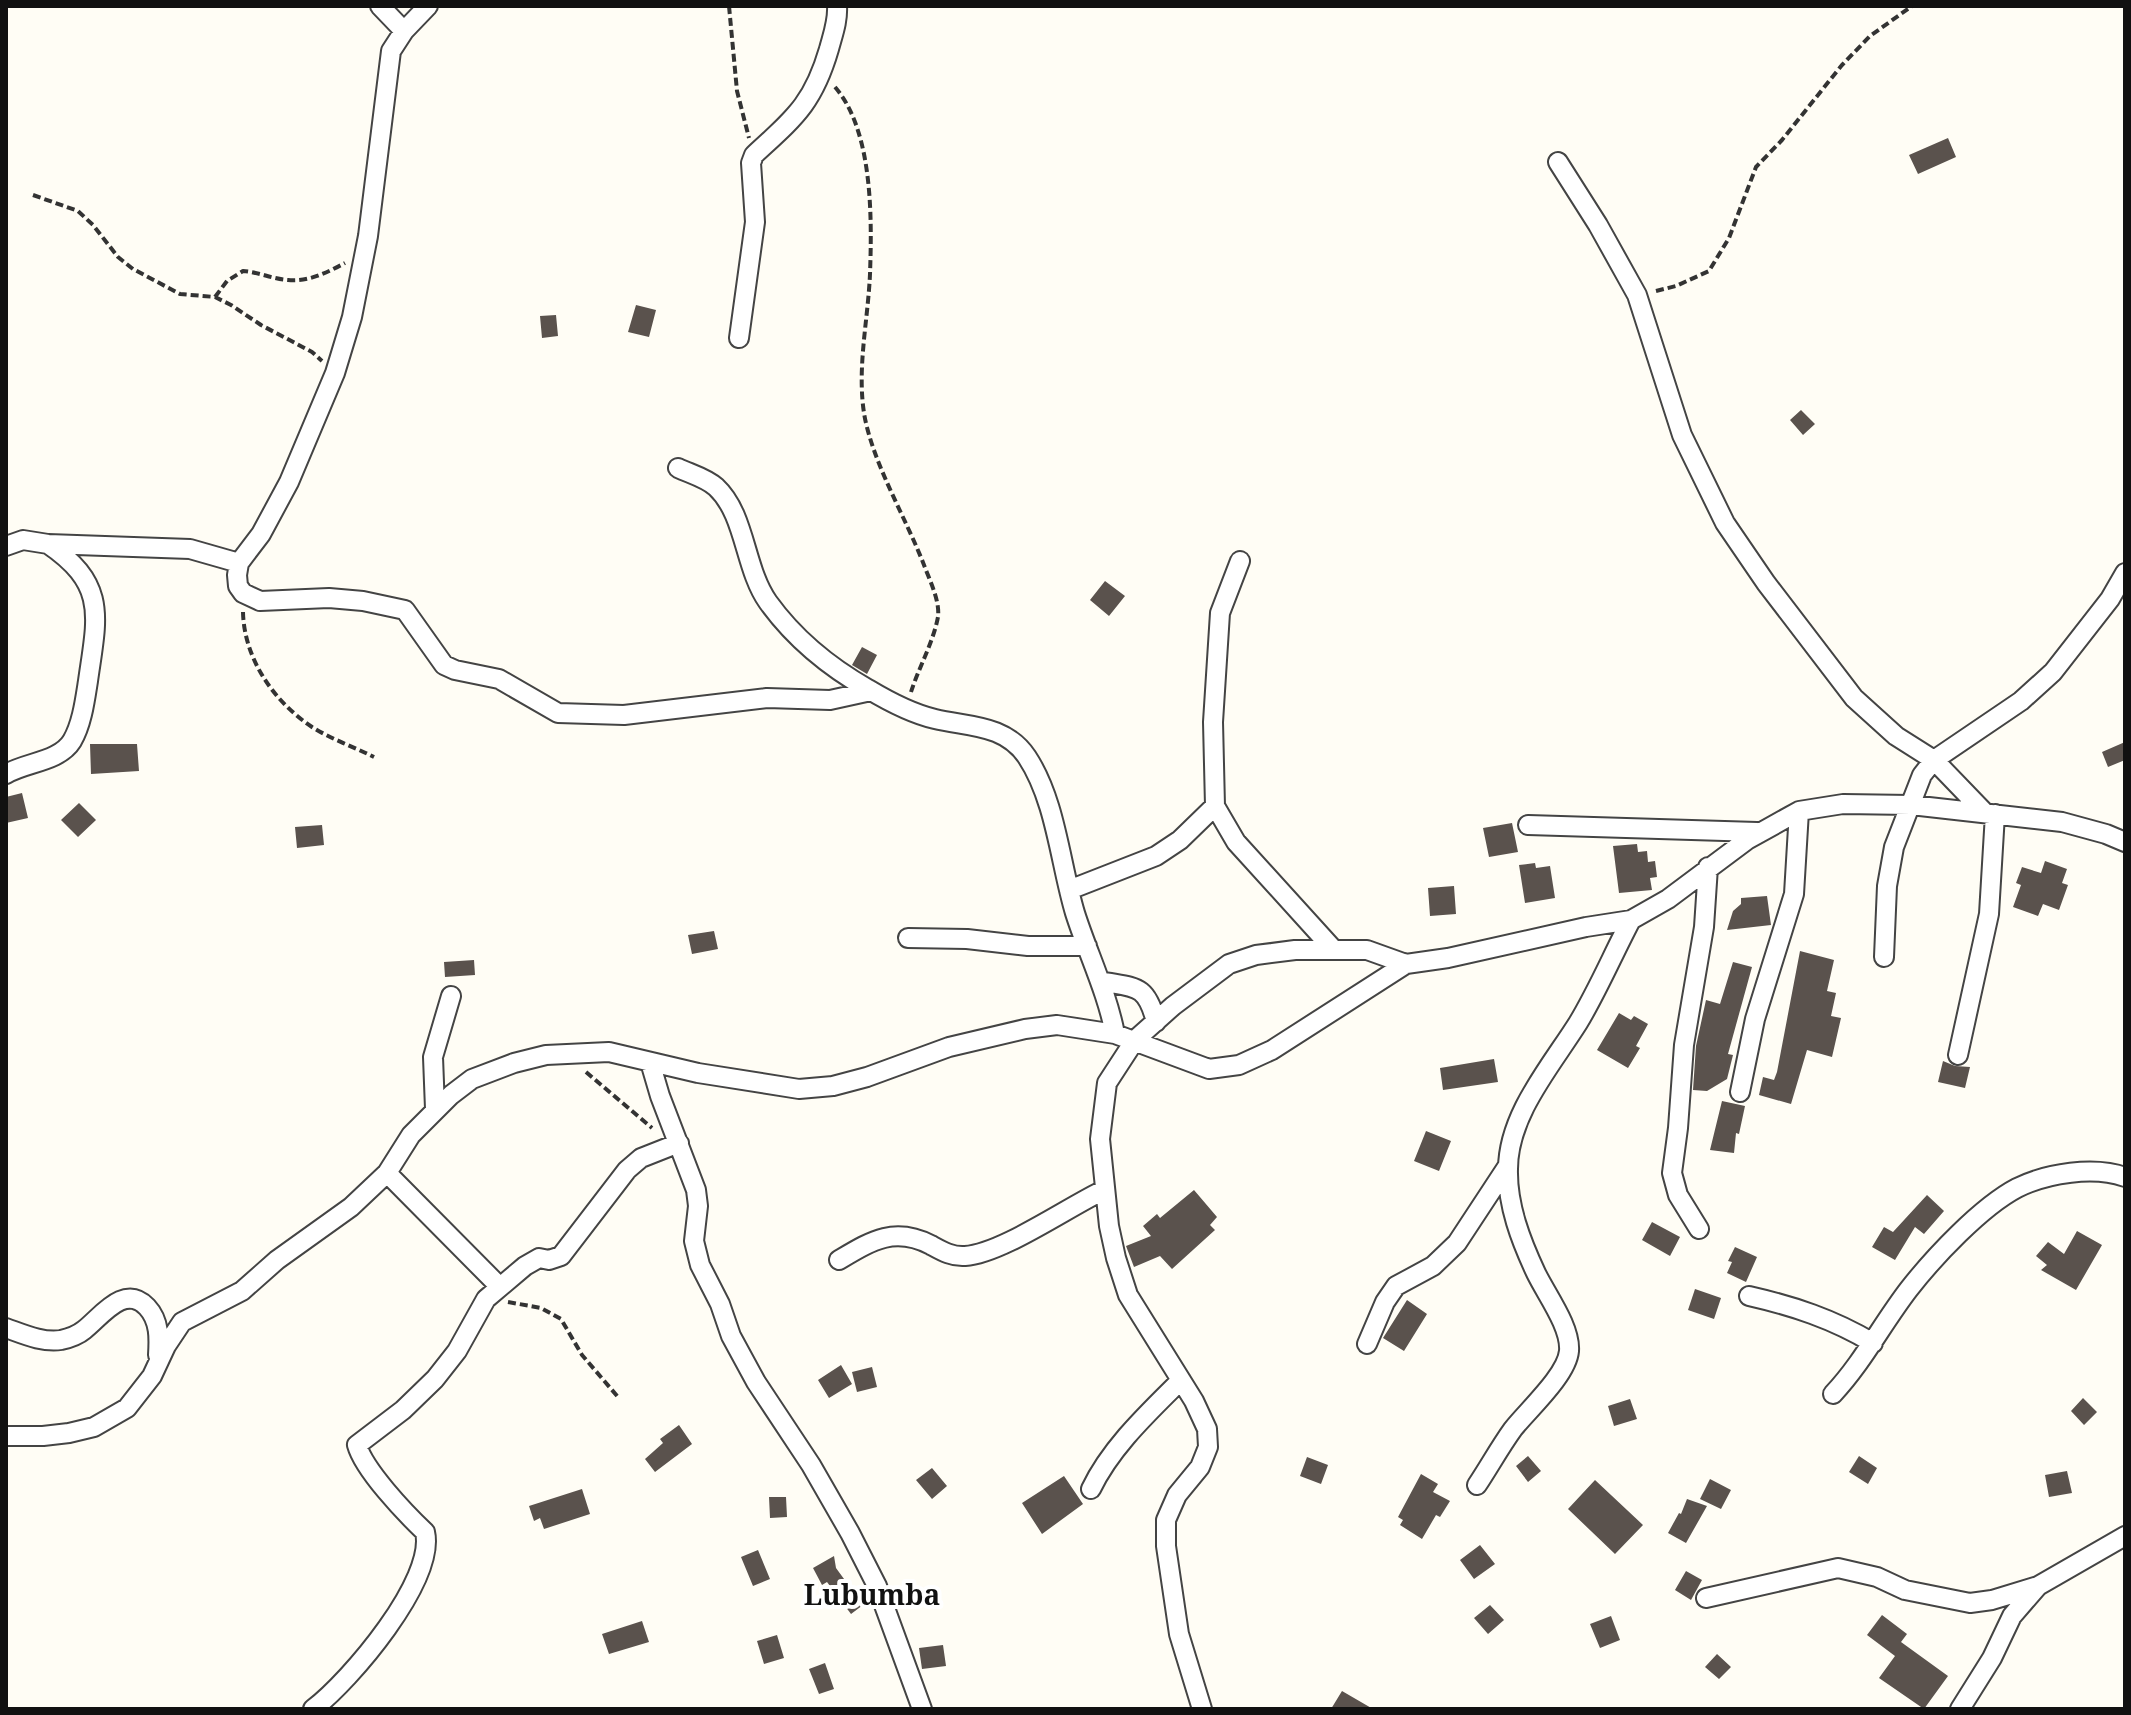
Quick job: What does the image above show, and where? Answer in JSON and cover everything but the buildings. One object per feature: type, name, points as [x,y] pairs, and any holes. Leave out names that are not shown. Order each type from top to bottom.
[{"type":"street","points":[[380,6],[404,31]]},
{"type":"street","points":[[428,6],[404,31],[391,51],[365,253],[352,317],[335,373],[289,482],[261,534],[239,563],[238,586],[243,593],[260,601],[329,598],[405,610],[444,665],[514,685],[558,713],[624,715],[752,699],[830,700],[871,691]]},
{"type":"street","points":[[739,338],[755,222],[750,172],[754,155],[794,120],[813,94],[838,19],[837,6]]},
{"type":"street","points":[[1558,162],[1637,295],[1682,435],[1725,523],[1766,583],[1854,698],[1896,736],[1934,760],[1990,814],[1989,914],[1958,1055]]},
{"type":"street","points":[[678,468],[715,486],[727,501],[737,520],[754,575],[768,601],[827,662],[871,691],[905,707],[936,720],[989,728],[1006,736],[1026,754],[1047,801],[1069,890],[1115,1034]]},
{"type":"street","points":[[6,529],[15,532],[14,543],[190,549],[239,563]]},
{"type":"street","points":[[6,774],[60,753],[72,741],[83,709],[96,613],[83,573],[48,544]]},
{"type":"street","points":[[1240,561],[1220,613],[1213,722],[1215,806],[1236,842],[1334,950]]},
{"type":"street","points":[[1884,957],[1887,886],[1894,847],[1922,775],[1934,760],[2021,701],[2053,672],[2110,599],[2125,573]]},
{"type":"street","points":[[6,1436],[43,1436],[94,1427],[116,1416],[137,1399],[182,1322],[242,1291],[277,1260],[351,1207],[387,1173],[411,1135],[435,1109],[472,1079],[514,1063],[562,1054],[609,1052],[698,1073],[799,1089],[833,1086],[867,1077],[949,1047],[1025,1029],[1070,1026],[1135,1040],[1209,1069],[1239,1065],[1272,1050],[1406,964],[1631,920],[1668,899],[1760,832],[1799,811],[1843,804],[1911,805],[2062,822],[2125,842]]},
{"type":"street","points":[[1069,890],[1156,856],[1180,840],[1215,806]]},
{"type":"street","points":[[1740,1092],[1755,1019],[1794,894],[1799,811]]},
{"type":"street","points":[[1528,825],[1760,832]]},
{"type":"street","points":[[1699,1229],[1678,1195],[1672,1173],[1684,1045],[1704,927],[1708,867]]},
{"type":"street","points":[[1367,1344],[1385,1302],[1396,1286],[1433,1266],[1457,1243],[1507,1167],[1521,1115],[1583,1012],[1631,920]]},
{"type":"street","points":[[908,938],[967,939],[1028,946],[1087,946]]},
{"type":"street","points":[[1201,1708],[1179,1634],[1166,1546],[1166,1520],[1177,1495],[1200,1467],[1208,1447],[1207,1429],[1181,1380],[1128,1295],[1116,1258],[1104,1190],[1100,1139],[1107,1083],[1135,1040],[1229,964],[1282,951],[1367,950],[1406,964]]},
{"type":"street","points":[[1100,981],[1137,988],[1149,1000],[1156,1022]]},
{"type":"street","points":[[435,1109],[433,1057],[451,996]]},
{"type":"street","points":[[650,1062],[674,1144],[696,1190],[694,1241],[700,1265],[720,1304],[731,1336],[756,1382],[811,1465],[877,1586],[922,1709]]},
{"type":"street","points":[[313,1709],[340,1686],[393,1620],[410,1595],[425,1553],[425,1532],[372,1471],[357,1445],[403,1410],[435,1379],[457,1351],[493,1293],[539,1258],[549,1260],[561,1256],[627,1170],[641,1158],[674,1144]]},
{"type":"street","points":[[1477,1485],[1514,1429],[1562,1369],[1569,1351],[1557,1312],[1515,1223],[1507,1167]]},
{"type":"street","points":[[1833,1394],[1867,1355],[1909,1289],[1987,1209],[2018,1187],[2055,1176],[2108,1171],[2125,1177]]},
{"type":"street","points":[[387,1173],[493,1293]]},
{"type":"street","points":[[839,1260],[883,1237],[901,1235],[918,1238],[948,1254],[965,1256],[991,1250],[1104,1190]]},
{"type":"street","points":[[1749,1296],[1794,1306],[1851,1330],[1873,1343]]},
{"type":"street","points":[[6,1328],[39,1338],[59,1340],[75,1336],[114,1302],[136,1301],[145,1304],[156,1324],[159,1337],[157,1362]]},
{"type":"street","points":[[1091,1489],[1100,1469],[1181,1380]]},
{"type":"street","points":[[1706,1598],[1838,1568],[1877,1577],[1905,1590],[1955,1602],[1992,1600],[2038,1586],[2125,1536]]},
{"type":"street","points":[[1960,1709],[1992,1658],[2012,1616],[2038,1586]]},
{"type":"path","points":[[729,6],[737,91],[754,155]]},
{"type":"path","points":[[1637,295],[1676,286],[1709,271],[1729,238],[1756,167],[1870,36],[1912,6]]},
{"type":"path","points":[[822,74],[838,90],[850,109],[857,124],[865,163],[870,277],[863,334],[864,413],[878,463],[915,540],[934,591],[938,615],[905,707]]},
{"type":"path","points":[[33,195],[78,211],[118,257],[149,279],[180,294],[215,297],[312,352],[335,373]]},
{"type":"path","points":[[215,297],[227,281],[243,271],[289,281],[300,280],[315,277],[365,253]]},
{"type":"path","points":[[243,593],[247,645],[264,680],[287,706],[311,726],[374,757]]},
{"type":"path","points":[[562,1054],[674,1144]]},
{"type":"path","points":[[493,1293],[555,1314],[582,1355],[618,1397]]},
{"type":"district","name":"Lubumba","points":[[872,1594]]}]
